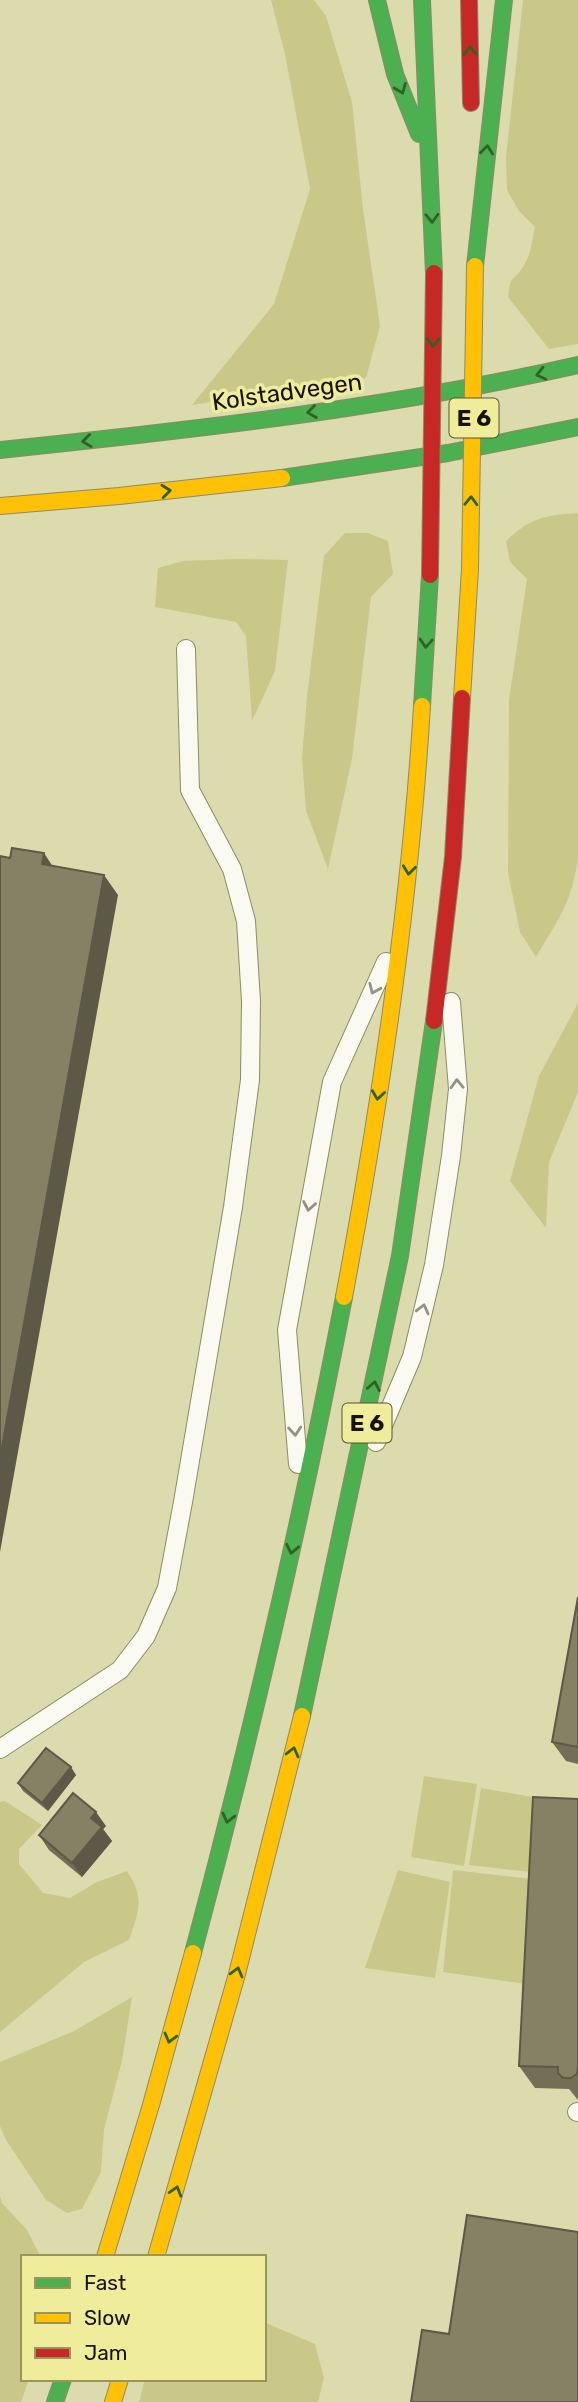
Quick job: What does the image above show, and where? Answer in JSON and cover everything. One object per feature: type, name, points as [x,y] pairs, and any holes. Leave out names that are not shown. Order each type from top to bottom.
[{"type":"main road","name":"E 6","points":[[377,0],[395,74],[430,163]]},
{"type":"main road","name":"E 6","points":[[107,2255],[141,2143],[191,1961],[265,1673],[322,1411],[358,1217],[402,927],[411,851],[430,575],[433,273],[422,0]]},
{"type":"main road","points":[[468,0],[472,120]]},
{"type":"main road","name":"E 6","points":[[475,266],[504,0]]},
{"type":"main road","name":"E 6","points":[[157,2255],[237,1974],[310,1683],[400,1256],[420,1132],[453,857],[470,569],[475,266],[472,146]]},
{"type":"main road","name":"Kolstadvegen","points":[[0,450],[380,403],[504,383],[578,365]]},
{"type":"main road","points":[[0,506],[219,486],[366,466],[532,439],[578,427]]},
{"type":"main road","points":[[0,520],[50,502]]},
{"type":"main road","points":[[55,2402],[62,2381]]},
{"type":"main road","points":[[113,2402],[119,2381]]},
{"type":"lane","points":[[0,1749],[120,1670],[146,1636],[167,1588],[194,1440],[233,1207],[250,1080],[251,1000],[246,920],[232,869],[190,790],[186,649]]},
{"type":"lane","points":[[301,1507],[287,1330],[332,1082],[402,927]]},
{"type":"lane","points":[[348,1510],[412,1357],[434,1265],[451,1156],[458,1089],[445,933]]},
{"type":"shaded area","points":[[271,0],[314,0],[326,16],[352,102],[363,209],[380,326],[366,378],[192,405],[274,304],[310,189],[285,54]]},
{"type":"shaded area","points":[[523,0],[578,0],[578,344],[549,349],[508,297],[511,282],[528,258],[535,227],[519,211],[507,190],[506,157]]},
{"type":"shaded area","points":[[578,513],[578,856],[568,898],[558,921],[536,957],[520,932],[508,873],[509,700],[527,579],[510,562],[506,541],[523,527],[539,519]]},
{"type":"shaded area","points":[[345,533],[368,533],[388,541],[393,574],[371,597],[352,759],[328,869],[306,811],[302,758],[324,556]]},
{"type":"shaded area","points":[[288,560],[275,671],[252,721],[246,636],[236,622],[155,607],[158,568],[183,561]]},
{"type":"shaded area","points":[[578,1003],[578,1092],[549,1162],[546,1228],[510,1181],[539,1076]]},
{"type":"shaded area","points":[[424,1776],[477,1784],[464,1866],[411,1857]]},
{"type":"shaded area","points":[[481,1788],[539,1798],[531,1872],[469,1865]]},
{"type":"shaded area","points":[[5,1801],[42,1825],[19,1849],[19,1864],[43,1893],[70,1898],[97,1882],[127,1871],[136,1889],[138,1905],[129,1940],[84,1962],[0,2032],[0,1802]]},
{"type":"shaded area","points":[[398,1870],[450,1882],[435,1978],[365,1968]]},
{"type":"shaded area","points":[[453,1870],[532,1879],[525,1984],[443,1972]]},
{"type":"shaded area","points":[[132,1997],[122,2061],[104,2129],[101,2172],[82,2209],[67,2213],[46,2200],[6,2140],[0,2126],[0,2062],[74,2031]]},
{"type":"shaded area","points":[[0,2196],[2,2203],[27,2230],[40,2255],[21,2255],[21,2381],[28,2381],[21,2402],[0,2402]]},
{"type":"shaded area","points":[[266,2323],[315,2344],[324,2378],[318,2402],[139,2402],[144,2381],[266,2381]]},
{"type":"building","points":[[12,848],[44,853],[42,864],[104,875],[0,1458],[0,856],[10,858]]},
{"type":"building","points":[[578,1597],[578,1747],[552,1742]]},
{"type":"building","points":[[46,1748],[71,1767],[42,1803],[18,1783]]},
{"type":"building","points":[[73,1793],[96,1812],[91,1818],[102,1827],[72,1863],[39,1835]]},
{"type":"building","points":[[533,1797],[578,1799],[578,2067],[577,2074],[571,2078],[563,2078],[558,2073],[558,2067],[519,2066]]},
{"type":"building","points":[[467,2215],[578,2232],[578,2402],[411,2402],[422,2330],[449,2334]]},
{"type":"traffic: fast","points":[[377,0],[395,74],[419,134]]},
{"type":"traffic: fast","points":[[422,0],[434,273]]},
{"type":"traffic: fast","points":[[475,266],[504,0]]},
{"type":"traffic: fast","points":[[0,450],[218,426],[363,406],[578,365]]},
{"type":"traffic: fast","points":[[282,478],[448,453],[578,427]]},
{"type":"traffic: fast","points":[[422,706],[430,575]]},
{"type":"traffic: fast","points":[[302,1716],[400,1256],[434,1021]]},
{"type":"traffic: fast","points":[[193,1953],[274,1626],[344,1297]]},
{"type":"traffic: fast","points":[[55,2402],[62,2381]]},
{"type":"traffic: slow","points":[[470,569],[475,266]]},
{"type":"traffic: slow","points":[[0,506],[282,478]]},
{"type":"traffic: slow","points":[[462,698],[470,569]]},
{"type":"traffic: slow","points":[[344,1297],[382,1076],[402,929],[422,706]]},
{"type":"traffic: slow","points":[[157,2255],[237,1974],[302,1716]]},
{"type":"traffic: slow","points":[[106,2255],[193,1953]]},
{"type":"traffic: slow","points":[[113,2402],[119,2381]]},
{"type":"traffic: jam","points":[[469,0],[471,103]]},
{"type":"traffic: jam","points":[[430,575],[434,273]]},
{"type":"traffic: jam","points":[[434,1021],[453,857],[462,698]]}]
